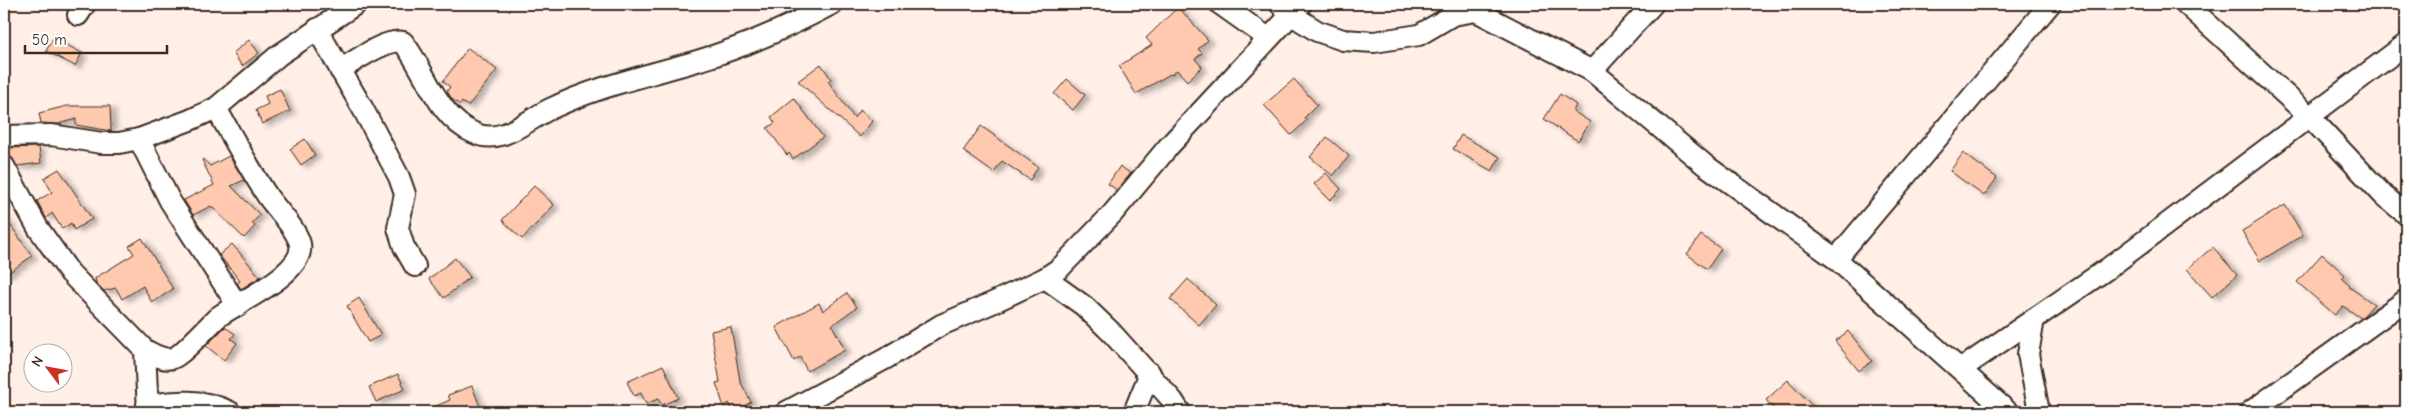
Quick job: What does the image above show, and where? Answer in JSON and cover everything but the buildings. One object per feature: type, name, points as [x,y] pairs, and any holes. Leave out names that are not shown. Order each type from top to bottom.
[{"type":"street","points":[[4,136],[51,135],[102,143],[140,139],[216,108],[279,55],[356,4]]},
{"type":"street","points":[[340,70],[384,45],[396,41],[403,42],[440,102],[459,124],[475,134],[493,136],[506,133],[546,110],[583,93],[748,44],[788,27],[832,4]]},
{"type":"street","points":[[1220,4],[1268,38]]},
{"type":"street","points":[[1592,71],[1652,4]]},
{"type":"street","points":[[1836,259],[2050,4]]},
{"type":"street","points":[[2186,4],[2310,117],[2384,196],[2406,214]]},
{"type":"street","points":[[786,412],[885,359],[941,325],[1045,278],[1060,268],[1095,233],[1169,146],[1268,38],[1291,7],[1317,31],[1343,40],[1374,42],[1419,35],[1453,15],[1476,11],[1592,71],[1705,165],[1836,259],[2008,412]]},
{"type":"street","points":[[317,29],[387,153],[406,194],[398,228],[404,247],[415,266]]},
{"type":"street","points":[[1961,369],[2107,269],[2406,44]]},
{"type":"street","points":[[4,166],[38,228],[70,273],[145,350],[159,358],[173,358],[182,353],[203,330],[221,315],[238,306],[290,268],[298,257],[300,245],[295,234],[256,178],[216,108]]},
{"type":"street","points":[[140,139],[170,201],[238,306]]},
{"type":"street","points":[[1045,278],[1084,306],[1111,332],[1150,373],[1180,412]]},
{"type":"street","points":[[2250,412],[2406,300]]},
{"type":"street","points":[[2034,319],[2028,354],[2039,412]]},
{"type":"street","points":[[145,350],[147,409],[177,401],[202,402],[218,406],[230,412]]},
{"type":"street","points":[[1134,412],[1150,373]]}]
